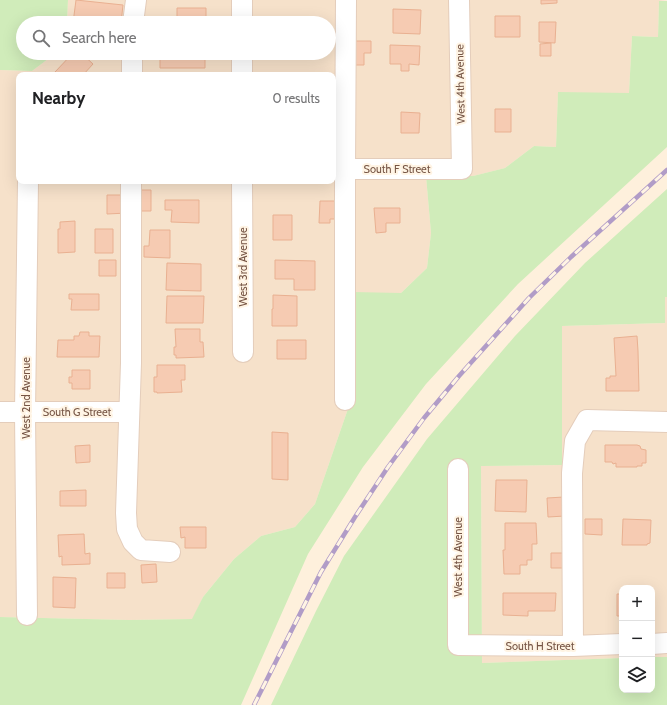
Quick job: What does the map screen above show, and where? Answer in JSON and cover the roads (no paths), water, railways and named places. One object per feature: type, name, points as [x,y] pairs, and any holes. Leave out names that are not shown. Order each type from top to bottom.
[{"type":"street","points":[[134,16],[136,0]]},
{"type":"street","points":[[242,0],[242,16]]},
{"type":"street","points":[[345,400],[339,169],[346,0]]},
{"type":"street","name":"West 4th Avenue","points":[[459,0],[462,169]]},
{"type":"street","points":[[132,60],[132,72]]},
{"type":"street","points":[[242,60],[242,72]]},
{"type":"street","name":"South F Street","points":[[339,169],[462,169]]},
{"type":"street","name":"West 2nd Avenue","points":[[27,615],[25,412],[28,184]]},
{"type":"street","points":[[131,184],[131,363],[126,513],[127,529],[133,542],[142,550],[170,552]]},
{"type":"street","name":"West 3rd Avenue","points":[[242,184],[243,352]]},
{"type":"street","name":"South G Street","points":[[0,412],[129,412]]},
{"type":"street","points":[[573,646],[572,473],[575,441],[587,420],[667,422]]},
{"type":"street","name":"West 4th Avenue","points":[[458,469],[458,645]]},
{"type":"street","points":[[655,644],[667,643]]},
{"type":"street","name":"South H Street","points":[[458,645],[573,646],[619,644]]},
{"type":"railway","points":[[254,705],[321,572],[388,467],[424,418],[459,376],[529,298],[571,257],[667,170]]}]
